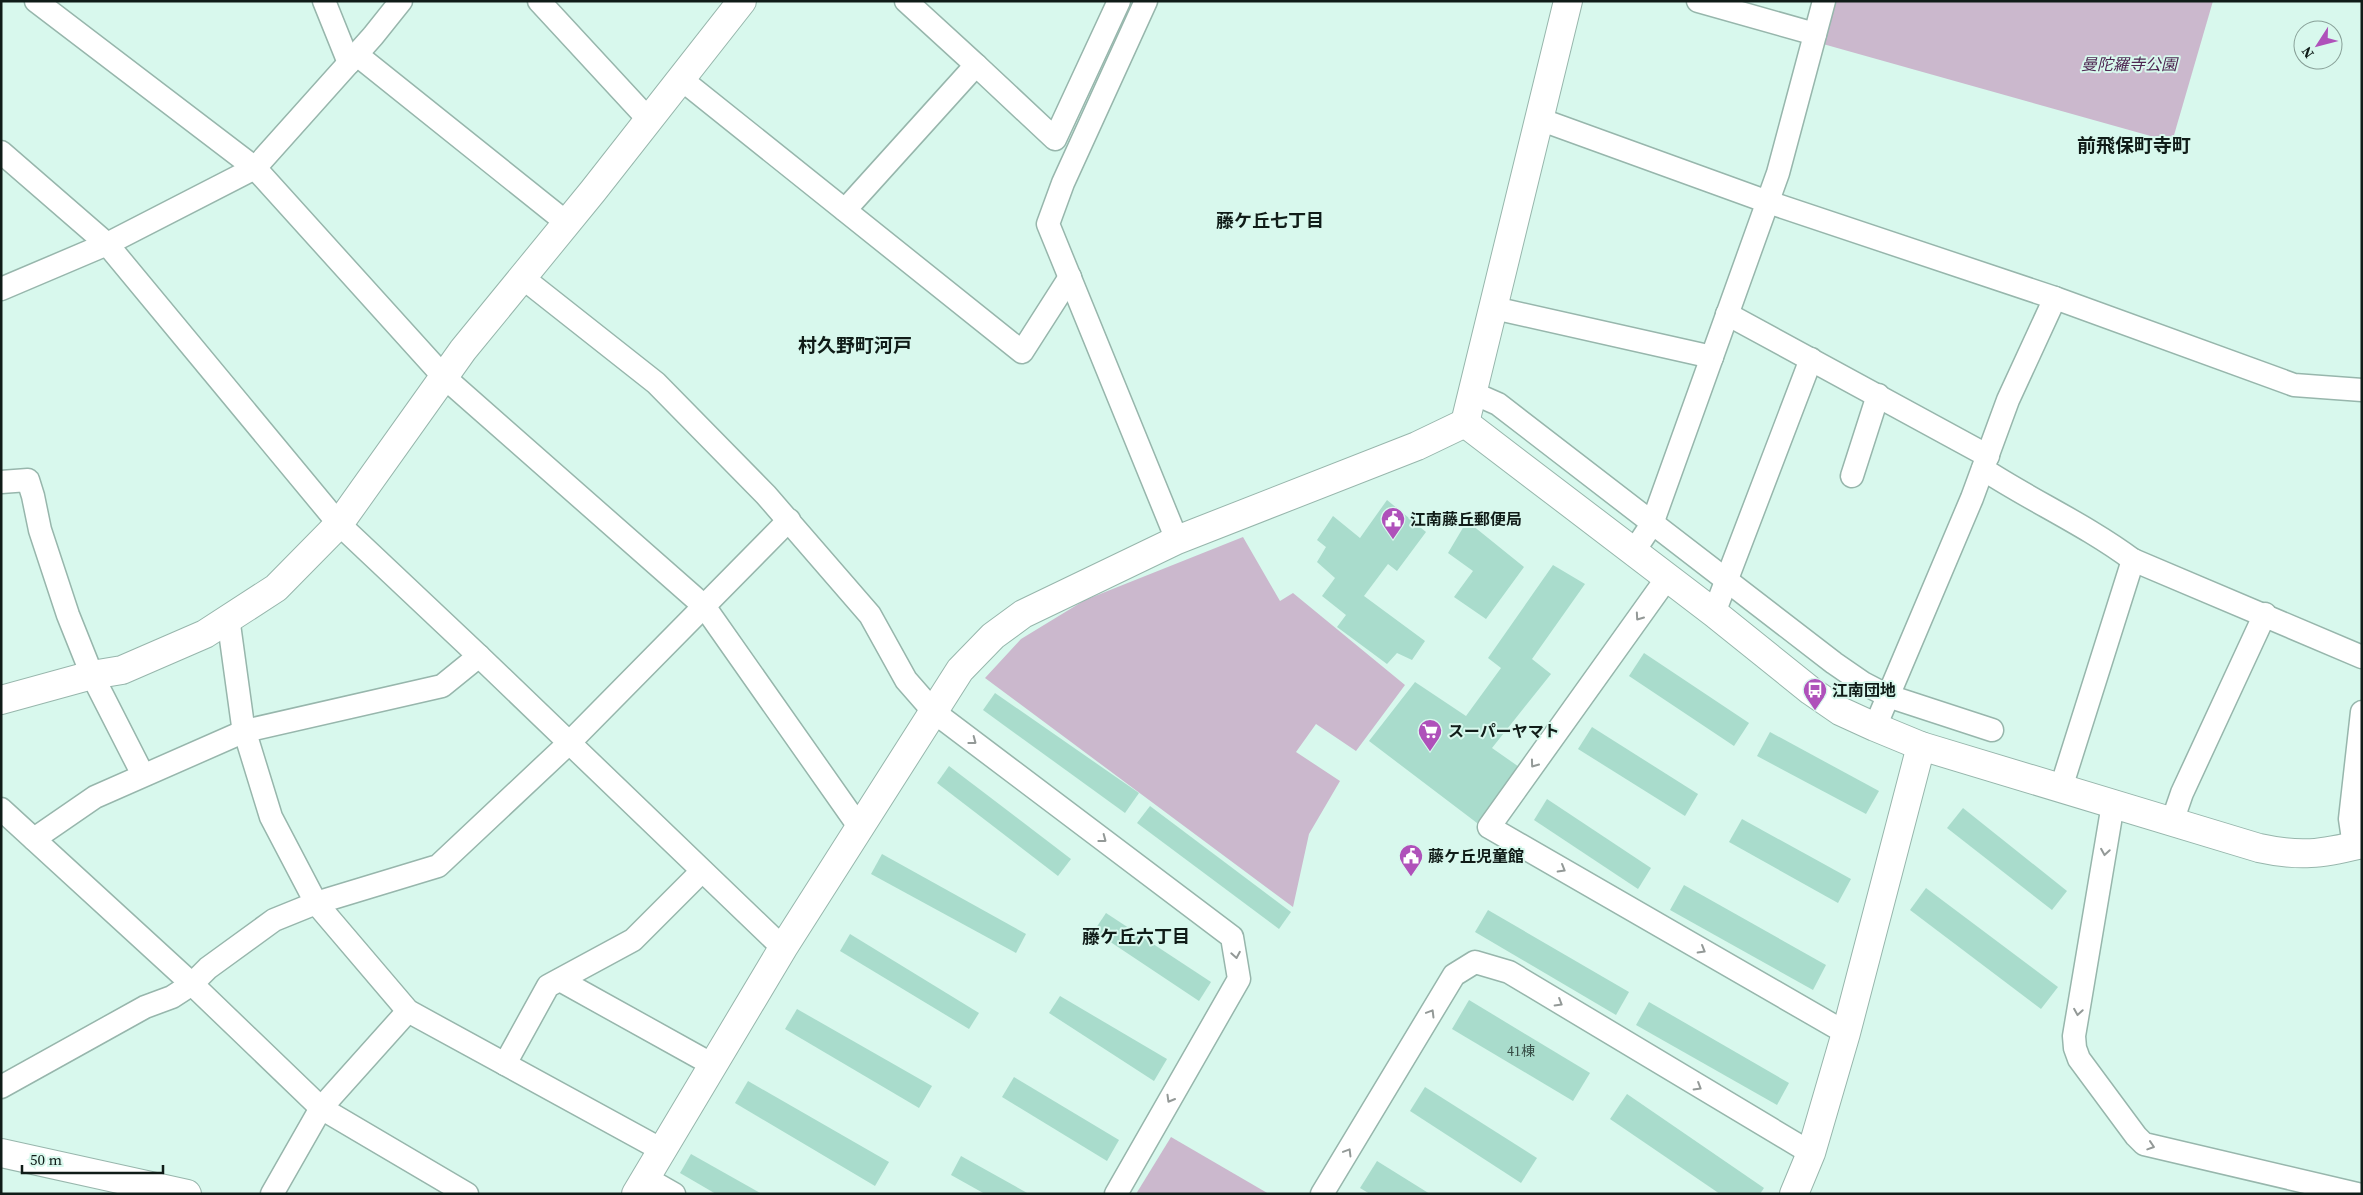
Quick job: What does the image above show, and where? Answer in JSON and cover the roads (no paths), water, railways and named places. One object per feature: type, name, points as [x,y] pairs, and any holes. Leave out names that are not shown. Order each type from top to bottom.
[{"type":"street","points":[[36,1],[254,168],[444,377],[704,606],[860,828]]},
{"type":"street","points":[[324,1],[353,59],[567,223]]},
{"type":"street","points":[[1,289],[107,244],[254,168],[353,59],[401,1]]},
{"type":"street","points":[[539,1],[649,120]]},
{"type":"street","points":[[1,700],[92,675],[122,670],[205,634],[228,617],[276,588],[339,524],[463,350],[567,223],[742,1]]},
{"type":"street","points":[[906,1],[1055,139],[1119,1]]},
{"type":"street","points":[[1125,1],[1142,11],[1063,183],[1048,224],[1177,540]]},
{"type":"street","points":[[674,1194],[641,1186],[783,948],[960,670],[993,636],[1023,614],[1177,540],[1417,446],[1465,423],[1568,1]]},
{"type":"street","points":[[1644,535],[1712,357],[1768,202],[1824,1]]},
{"type":"street","points":[[1707,2],[1815,34]]},
{"type":"street","points":[[845,210],[976,64]]},
{"type":"street","points":[[681,79],[1022,352],[1070,277]]},
{"type":"street","points":[[1539,119],[1768,202],[2056,298],[2294,385],[2362,390]]},
{"type":"street","points":[[1,152],[107,244],[339,524],[783,948]]},
{"type":"street","points":[[523,278],[656,383],[789,520],[870,615],[906,680],[934,712],[1232,937],[1239,979],[1116,1194]]},
{"type":"street","points":[[1883,709],[1986,463],[2008,400],[2056,298]]},
{"type":"street","points":[[1494,308],[1712,357]]},
{"type":"street","points":[[1727,314],[1878,395],[1986,463],[2015,490],[2114,546],[2133,560],[2265,614],[2362,657]]},
{"type":"street","points":[[1722,594],[1811,359]]},
{"type":"street","points":[[1473,393],[1498,404],[1644,535],[1722,594],[1863,683],[1883,709],[1921,746],[2066,772],[2113,804],[2177,806],[2259,848],[2298,855],[2354,834],[2362,712]]},
{"type":"street","points":[[1852,476],[1878,395]]},
{"type":"street","points":[[1465,423],[1644,535],[1667,578],[1722,594],[1811,691],[1840,710],[1883,709],[1992,730]]},
{"type":"street","points":[[1,482],[28,480],[40,530],[68,615],[92,675],[143,775]]},
{"type":"street","points":[[1,1087],[192,984],[208,968],[274,920],[316,903],[438,866],[569,743],[789,520]]},
{"type":"street","points":[[2066,772],[2133,560]]},
{"type":"street","points":[[1667,578],[1489,827],[1846,1033]]},
{"type":"street","points":[[2177,806],[2265,614]]},
{"type":"street","points":[[228,617],[245,732],[271,817],[316,903],[408,1011],[662,1150]]},
{"type":"street","points":[[34,839],[95,797],[245,732],[442,686],[479,656]]},
{"type":"street","points":[[1794,1194],[1811,1153],[1846,1033],[1921,746]]},
{"type":"street","points":[[2113,804],[2074,1036],[2075,1048],[2079,1059],[2144,1144],[2357,1194]]},
{"type":"street","points":[[1,809],[192,984],[321,1108],[467,1194]]},
{"type":"street","points":[[505,1064],[548,986],[632,940],[702,871]]},
{"type":"street","points":[[1322,1194],[1454,975],[1475,962],[1509,972],[1811,1153]]},
{"type":"street","points":[[560,980],[713,1065]]},
{"type":"street","points":[[272,1194],[321,1108],[408,1011]]},
{"type":"street","points":[[1,1154],[187,1194]]},
{"type":"place","name":"江南藤丘郵便局","points":[[1393,540]]},
{"type":"place","name":"江南団地","points":[[1815,711]]},
{"type":"place","name":"スーパーヤマト","points":[[1430,752]]},
{"type":"place","name":"藤ケ丘児童館","points":[[1411,877]]},
{"type":"district","name":"前飛保町寺町","points":[[2134,145]]},
{"type":"district","name":"藤ケ丘七丁目","points":[[1270,221]]},
{"type":"district","name":"村久野町河戸","points":[[855,345]]},
{"type":"district","name":"藤ケ丘六丁目","points":[[1136,937]]},
{"type":"park label","name":"曼陀羅寺公園","points":[[2129,64]]}]
